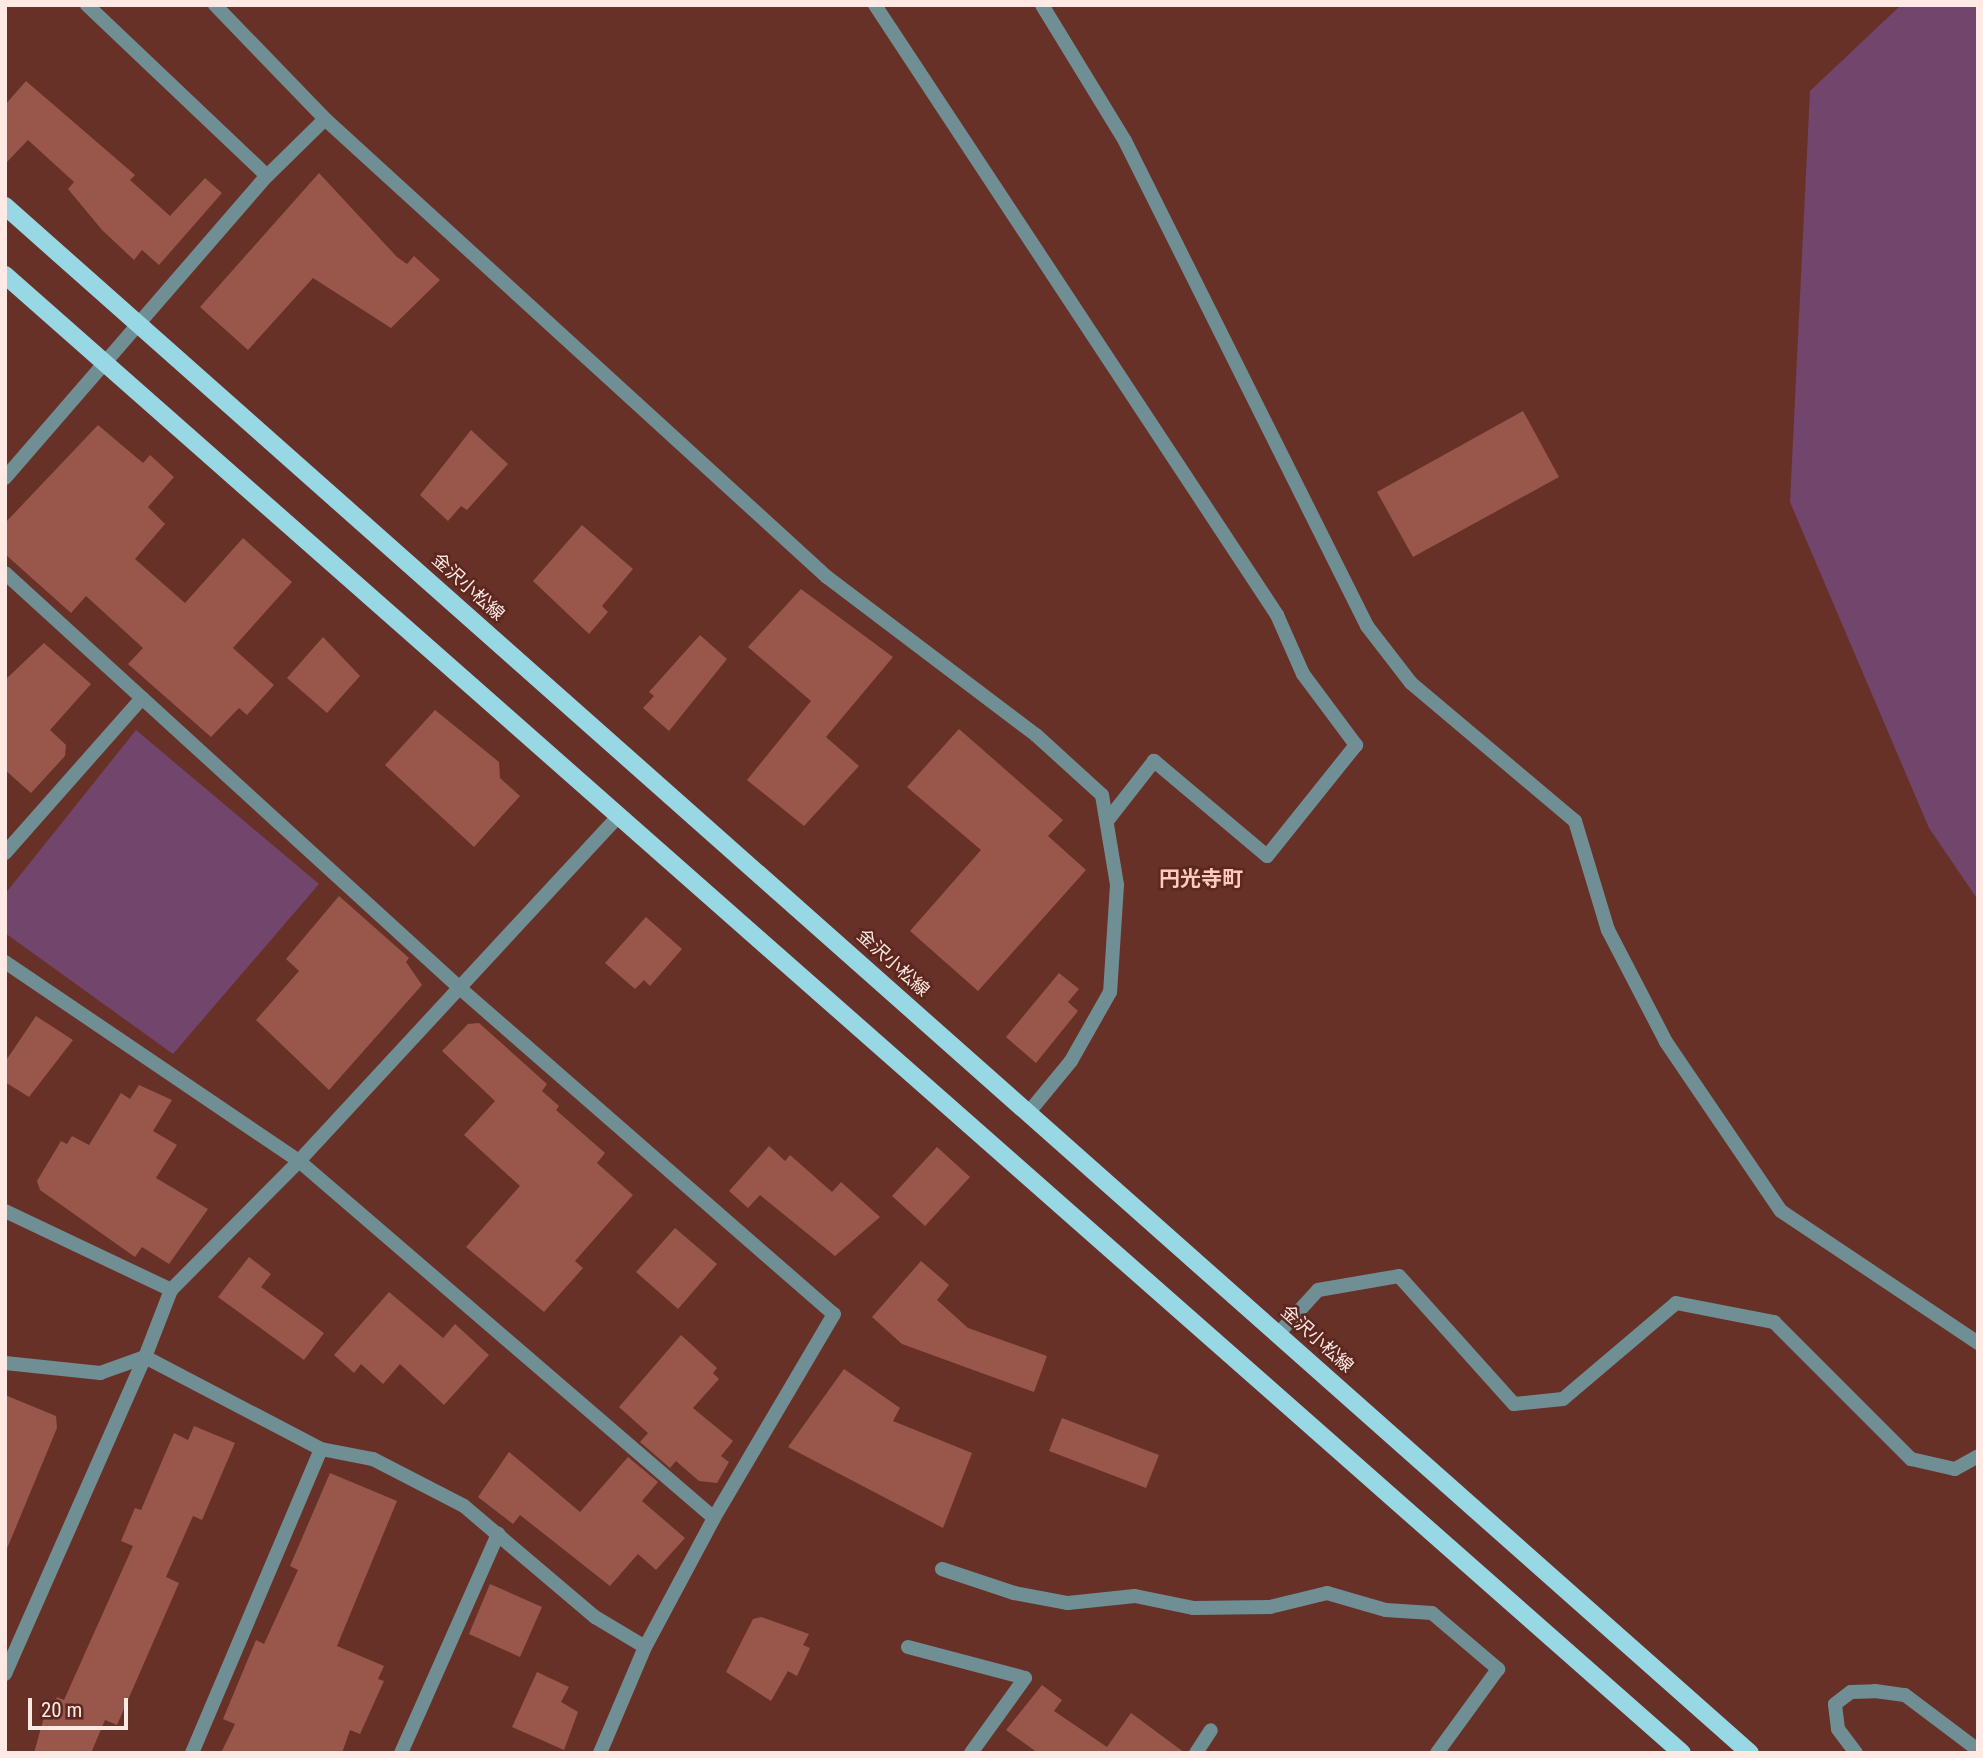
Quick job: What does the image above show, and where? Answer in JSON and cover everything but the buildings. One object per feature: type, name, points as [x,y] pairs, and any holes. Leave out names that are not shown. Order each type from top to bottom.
[{"type":"main road","name":"金沢小松線","points":[[5,206],[1750,1753]]},
{"type":"main road","points":[[5,275],[1682,1753]]},
{"type":"street","points":[[87,5],[267,176]]},
{"type":"street","points":[[215,5],[325,120],[827,577],[1046,744],[1102,795],[1117,886],[1110,992],[1071,1061],[1030,1112]]},
{"type":"street","points":[[875,5],[1277,615],[1303,674],[1356,745],[1267,856],[1154,761],[1107,821]]},
{"type":"street","points":[[1042,5],[1125,141],[1367,626],[1411,683],[1575,821],[1608,930],[1666,1042],[1781,1211],[1978,1343]]},
{"type":"street","points":[[5,478],[267,176],[325,120]]},
{"type":"street","points":[[5,573],[462,990],[834,1314],[713,1518],[646,1647],[600,1753]]},
{"type":"street","points":[[5,853],[142,698]]},
{"type":"street","points":[[5,1674],[145,1357],[171,1290],[462,990],[619,816]]},
{"type":"street","points":[[5,962],[299,1161],[713,1518]]},
{"type":"street","points":[[5,1212],[171,1290]]},
{"type":"street","points":[[1279,1334],[1318,1290],[1399,1276],[1514,1404],[1563,1399],[1676,1303],[1774,1322],[1911,1459],[1955,1469],[1978,1456]]},
{"type":"street","points":[[5,1363],[100,1373],[145,1357],[321,1450],[373,1459],[464,1506],[595,1617],[646,1647]]},
{"type":"street","points":[[192,1753],[321,1450]]},
{"type":"street","points":[[401,1753],[498,1534]]},
{"type":"street","points":[[943,1569],[1014,1593],[1068,1602],[1135,1596],[1193,1608],[1270,1607],[1327,1593],[1386,1610],[1432,1614],[1498,1668],[1437,1753]]},
{"type":"street","points":[[908,1647],[1025,1678],[971,1753]]},
{"type":"street","points":[[1856,1753],[1838,1730],[1835,1704],[1851,1692],[1875,1691],[1905,1695],[1978,1750]]},
{"type":"street","points":[[1196,1753],[1211,1730]]},
{"type":"shaded area","points":[[1901,5],[1978,5],[1978,900],[1929,828],[1790,502],[1810,91]]},
{"type":"shaded area","points":[[136,730],[319,884],[173,1054],[5,933],[5,894]]},
{"type":"district","name":"円光寺町","points":[[1201,879]]}]
